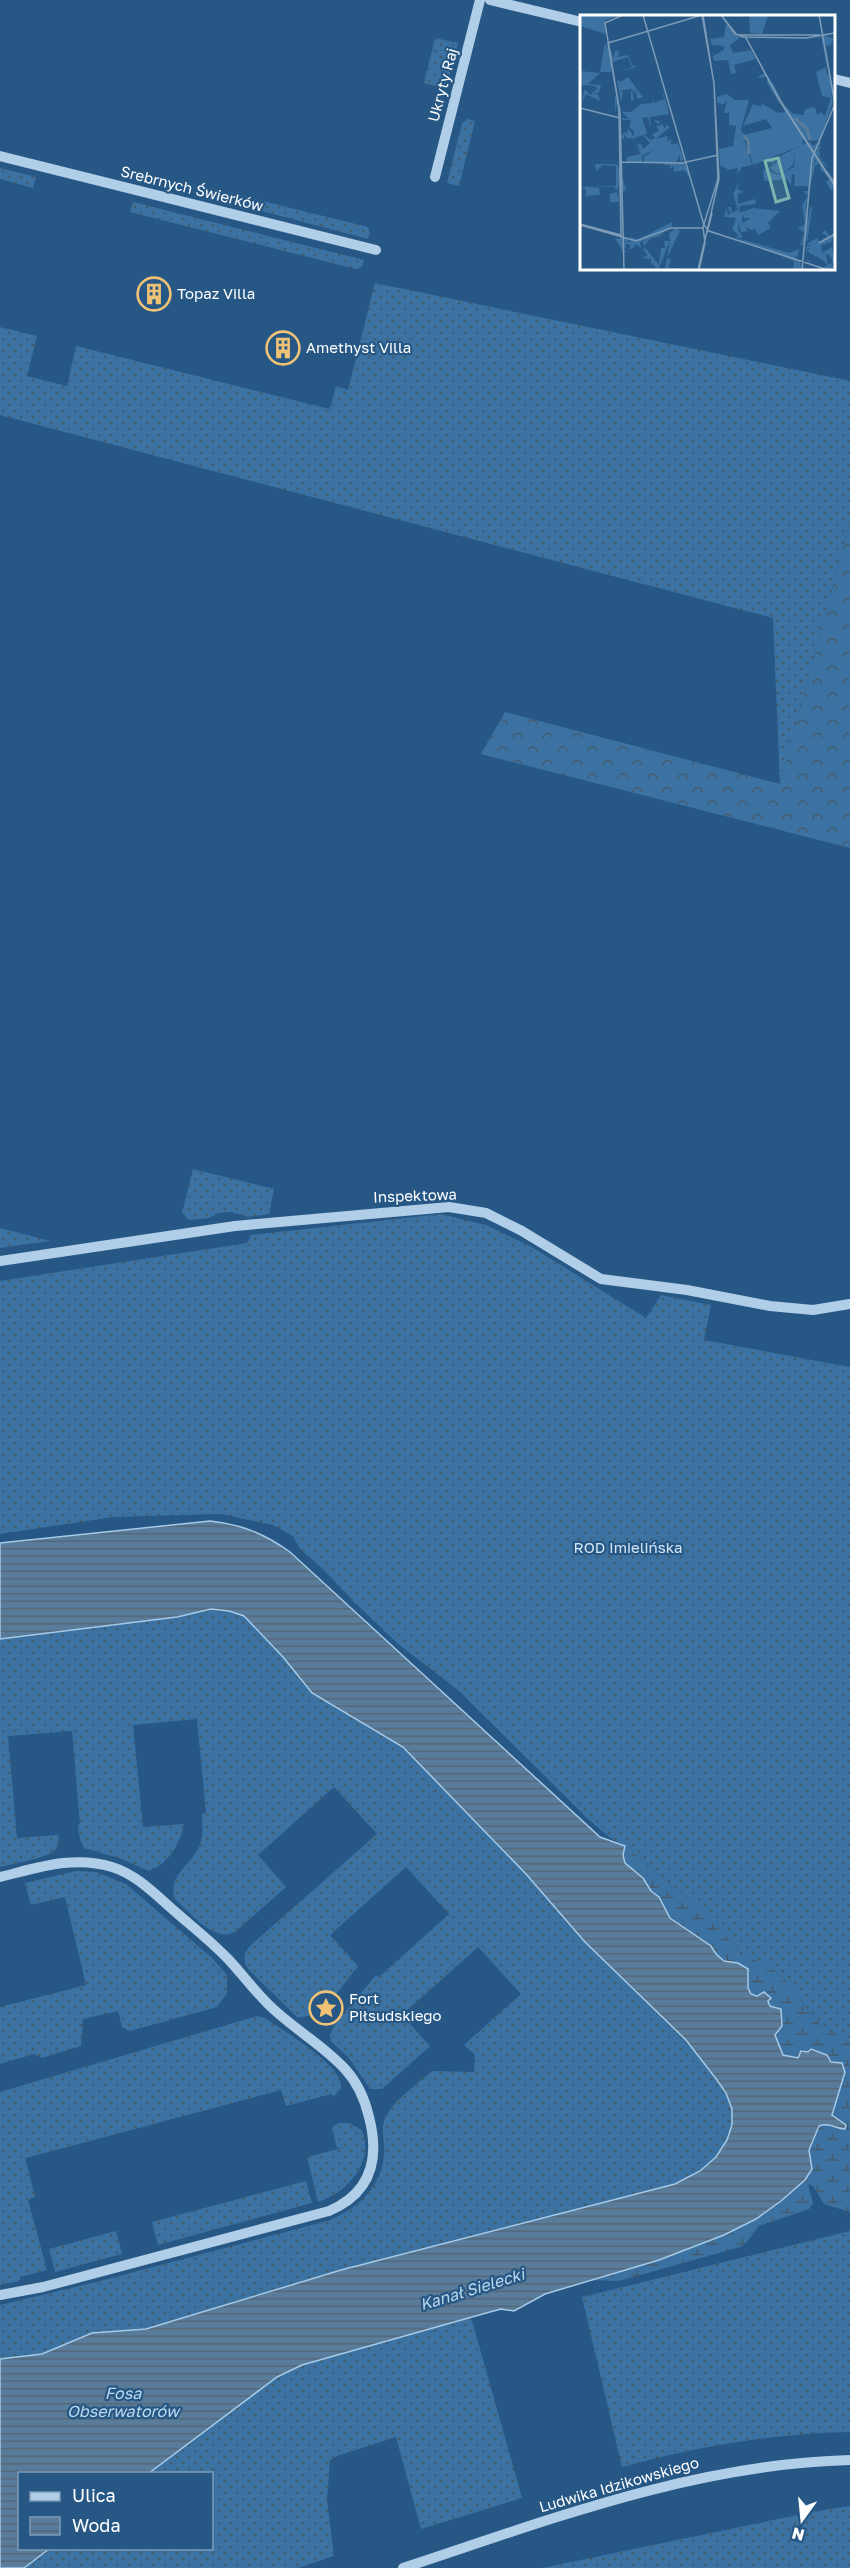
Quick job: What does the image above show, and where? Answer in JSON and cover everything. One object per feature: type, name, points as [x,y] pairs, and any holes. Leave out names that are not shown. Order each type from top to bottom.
[{"type":"street","name":"Ukryty Raj","points":[[435,177],[480,0]]},
{"type":"street","points":[[490,0],[580,22]]},
{"type":"street","points":[[835,79],[850,84]]},
{"type":"street","name":"Srebrnych Świerków","points":[[0,156],[376,250]]},
{"type":"street","name":"Inspektowa","points":[[0,1261],[235,1226],[449,1207],[486,1213],[522,1231],[601,1279],[687,1290],[770,1306],[813,1310],[850,1304]]},
{"type":"street","points":[[0,1877],[54,1864],[83,1861],[114,1867],[144,1884],[227,1959],[286,2021],[346,2069],[357,2086],[366,2107],[375,2152],[368,2176],[361,2187],[341,2206],[329,2211],[43,2287],[0,2295]]},
{"type":"street","name":"Ludwika Idzikowskiego","points":[[403,2568],[646,2490],[748,2468],[850,2460]]},
{"type":"green space","points":[[435,38],[458,43],[447,85],[439,87],[424,83]]},
{"type":"green space","points":[[468,119],[475,121],[459,186],[447,183],[462,123]]},
{"type":"green space","points":[[0,168],[36,177],[33,188],[0,179]]},
{"type":"green space","points":[[234,194],[368,227],[370,233],[368,239],[246,207]]},
{"type":"green space","points":[[133,202],[364,260],[362,267],[356,269],[130,212]]},
{"type":"green space","points":[[375,283],[850,381],[850,522],[780,784],[773,618],[0,415],[0,327],[37,336],[27,376],[67,386],[76,346],[330,409],[336,386],[348,390]]},
{"type":"green space","points":[[850,522],[850,848],[481,754],[505,712],[780,784]]},
{"type":"green space","points":[[193,1169],[274,1189],[269,1214],[248,1217],[232,1212],[218,1213],[209,1218],[189,1220],[182,1213]]},
{"type":"green space","name":"ROD Imielińska","points":[[441,1214],[486,1225],[530,1246],[646,1318],[661,1295],[711,1305],[704,1340],[850,1367],[850,2043],[820,2025],[784,1979],[773,1970],[741,1954],[705,1912],[625,1846],[609,1837],[588,1819],[459,1691],[397,1643],[352,1600],[300,1549],[293,1536],[273,1525],[221,1514],[113,1517],[0,1534],[0,1281],[247,1243],[251,1235]]},
{"type":"green space","points":[[0,1228],[50,1241],[0,1248]]},
{"type":"green space","points":[[211,1609],[244,1616],[283,1657],[312,1693],[403,1747],[526,1874],[585,1942],[686,2040],[726,2093],[732,2109],[732,2125],[727,2140],[716,2157],[700,2171],[675,2184],[341,2270],[146,2329],[92,2333],[42,2354],[0,2359],[0,2305],[327,2221],[348,2211],[366,2196],[378,2177],[384,2154],[383,2125],[387,2114],[405,2094],[432,2071],[474,2072],[475,2055],[464,2045],[521,1994],[478,1947],[402,2015],[430,2046],[382,2089],[370,2089],[349,2058],[331,2041],[330,2035],[335,2024],[376,1975],[379,1977],[449,1914],[406,1867],[330,1935],[358,1966],[323,2007],[315,2013],[297,2017],[248,1969],[245,1962],[247,1950],[377,1834],[334,1787],[258,1855],[286,1887],[235,1932],[227,1934],[210,1930],[175,1899],[173,1891],[177,1877],[201,1843],[202,1814],[206,1813],[197,1719],[133,1725],[143,1827],[184,1824],[173,1852],[156,1868],[149,1871],[119,1858],[84,1848],[80,1840],[78,1825],[80,1824],[72,1731],[8,1736],[17,1838],[58,1835],[58,1846],[46,1855],[0,1867],[0,1639],[177,1617]]},
{"type":"green space","points":[[625,1846],[710,1916],[741,1954],[765,1964],[784,1979],[820,2025],[850,2043],[850,2212],[824,2204],[813,2186],[808,2184],[813,2203],[809,2209],[759,2226],[740,2247],[619,2281],[590,2280],[660,2260],[724,2235],[805,2180],[812,2169],[809,2150],[819,2126],[831,2124],[845,2129],[846,2125],[832,2115],[834,2063],[823,2053],[811,2049],[798,2058],[783,2055],[775,2035],[780,2030],[777,2007],[770,2006],[761,1994],[751,1994],[748,1988],[749,1975],[738,1963],[724,1961],[710,1946],[666,1914],[659,1897],[651,1891],[643,1878],[625,1863],[623,1855]]},
{"type":"green space","points":[[76,1871],[96,1872],[126,1884],[211,1957],[227,1975],[227,1993],[217,2007],[130,2031],[122,2027],[118,2011],[83,2019],[81,2046],[42,2058],[34,2054],[0,2064],[0,2007],[86,1985],[65,1897],[31,1905],[25,1883]]},
{"type":"green space","points":[[257,2016],[265,2018],[324,2060],[340,2080],[341,2089],[333,2097],[332,2094],[286,2106],[281,2090],[25,2157],[35,2197],[28,2200],[47,2270],[21,2277],[19,2281],[0,2285],[0,2092]]},
{"type":"green space","points":[[340,2123],[349,2123],[362,2130],[365,2153],[356,2175],[348,2184],[329,2198],[318,2202],[307,2157],[342,2148],[337,2148],[332,2129]]},
{"type":"green space","points":[[306,2181],[312,2203],[158,2245],[152,2222]]},
{"type":"green space","points":[[116,2231],[122,2254],[55,2272],[49,2249]]},
{"type":"green space","points":[[850,2231],[850,2432],[793,2435],[735,2442],[622,2467],[582,2297]]},
{"type":"green space","points":[[471,2317],[522,2498],[421,2529],[396,2437],[330,2460],[327,2500],[334,2556],[298,2568],[24,2568],[48,2550],[213,2550],[213,2472],[150,2472],[277,2377],[302,2365]]},
{"type":"green space","points":[[850,2506],[850,2568],[542,2568],[812,2512]]},
{"type":"water","name":"Fosa Obserwatorów","points":[[210,1521],[252,1531],[290,1552],[600,1837],[625,1846],[623,1855],[625,1863],[643,1878],[651,1891],[659,1897],[670,1918],[711,1946],[724,1961],[738,1963],[748,1969],[748,1988],[751,1994],[757,1996],[764,1992],[771,1998],[768,2001],[770,2006],[781,2009],[782,2026],[775,2035],[783,2055],[798,2058],[801,2051],[808,2052],[811,2049],[827,2055],[831,2062],[842,2063],[845,2072],[832,2115],[846,2125],[845,2129],[827,2125],[819,2126],[809,2150],[812,2169],[805,2180],[756,2219],[724,2235],[659,2260],[545,2294],[514,2311],[501,2309],[302,2365],[277,2377],[150,2472],[18,2472],[18,2550],[48,2550],[24,2568],[0,2568],[0,2359],[42,2354],[92,2333],[146,2329],[341,2270],[675,2184],[700,2171],[716,2157],[727,2140],[732,2125],[732,2109],[726,2093],[686,2040],[585,1942],[526,1874],[403,1747],[312,1693],[283,1657],[244,1616],[211,1609],[177,1617],[0,1639],[0,1543]]},
{"type":"place","name":"Topaz Villa","points":[[154,294]]},
{"type":"place","name":"Amethyst Villa","points":[[283,348]]},
{"type":"place","name":"Fort Piłsudskiego","points":[[326,2008]]},
{"type":"water label","name":"Kanał Sielecki","points":[[472,2289]]}]
